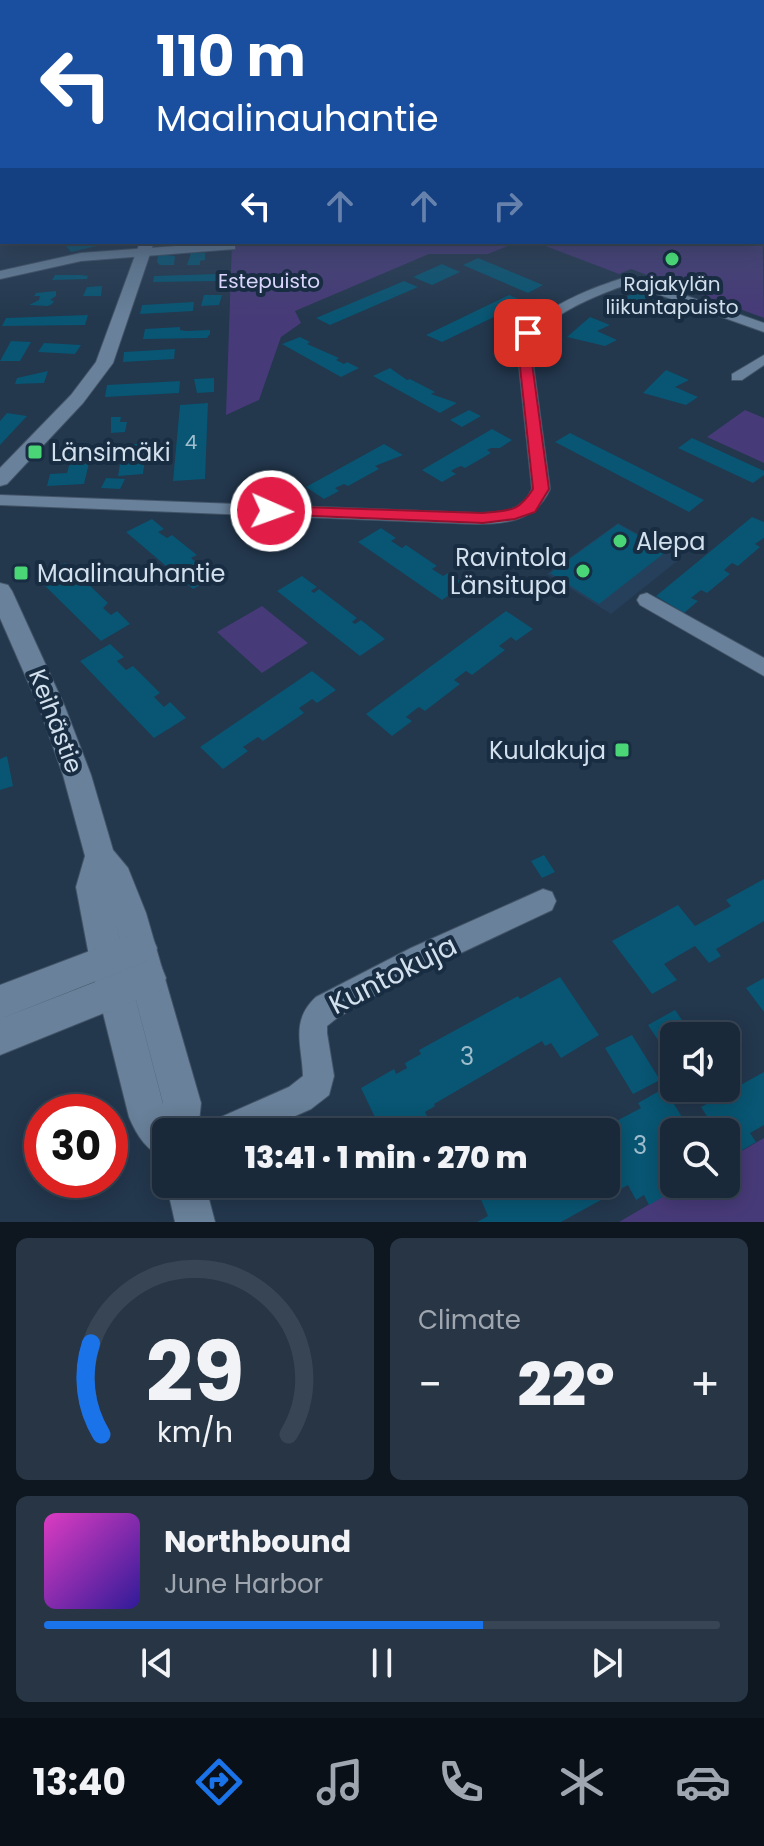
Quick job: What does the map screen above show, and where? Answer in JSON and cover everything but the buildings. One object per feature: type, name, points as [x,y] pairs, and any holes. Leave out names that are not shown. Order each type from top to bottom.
[{"type":"street","points":[[0,480],[77,399],[101,368],[145,246]]},
{"type":"street","points":[[0,275],[145,246],[231,246]]},
{"type":"street","points":[[0,500],[501,517],[522,512],[534,504],[541,489],[526,366],[526,336],[547,319],[612,285],[630,280],[764,328]]},
{"type":"street","points":[[737,377],[764,359]]},
{"type":"street","name":"Keihästie","points":[[0,591],[52,707],[77,775],[100,856],[117,878],[145,963],[182,1103],[180,1118]]},
{"type":"street","points":[[647,600],[764,668]]},
{"type":"street","name":"Keihästie","points":[[100,856],[92,887],[111,976],[148,1117],[152,1122]]},
{"type":"street","name":"Kuntokuja","points":[[255,1118],[300,1098],[318,1084],[320,1064],[312,1033],[314,1020],[321,1009],[543,901]]},
{"type":"street","points":[[0,1002],[111,976],[145,963]]},
{"type":"street","points":[[0,1037],[111,976]]},
{"type":"street","points":[[189,1198],[195,1222]]},
{"type":"shaded area","points":[[618,523],[681,558],[611,614],[547,574]]},
{"type":"green space","name":"Estepuisto","points":[[232,244],[512,244],[488,254],[429,254],[295,311],[301,323],[281,337],[259,400],[226,415]]},
{"type":"green space","name":"Rajakylän liikuntapuisto","points":[[540,244],[763,244],[764,318],[631,269],[619,274]]},
{"type":"green space","points":[[745,410],[764,418],[764,463],[707,437]]},
{"type":"green space","points":[[262,606],[308,643],[262,673],[217,632]]},
{"type":"green space","points":[[764,1138],[764,1222],[619,1222],[660,1198],[740,1198],[740,1152]]},
{"type":"place","name":"Rajakylän liikuntapuisto","points":[[672,259]]},
{"type":"place","name":"Länsimäki","points":[[35,452]]},
{"type":"place","name":"Alepa","points":[[620,541]]},
{"type":"place","name":"Ravintola Länsitupa","points":[[583,571]]},
{"type":"place","name":"Maalinauhantie","points":[[21,573]]},
{"type":"place","name":"Kuulakuja","points":[[622,750]]},
{"type":"route","points":[[271,511],[483,518],[515,514],[529,508],[541,489],[524,348],[528,333]]}]
